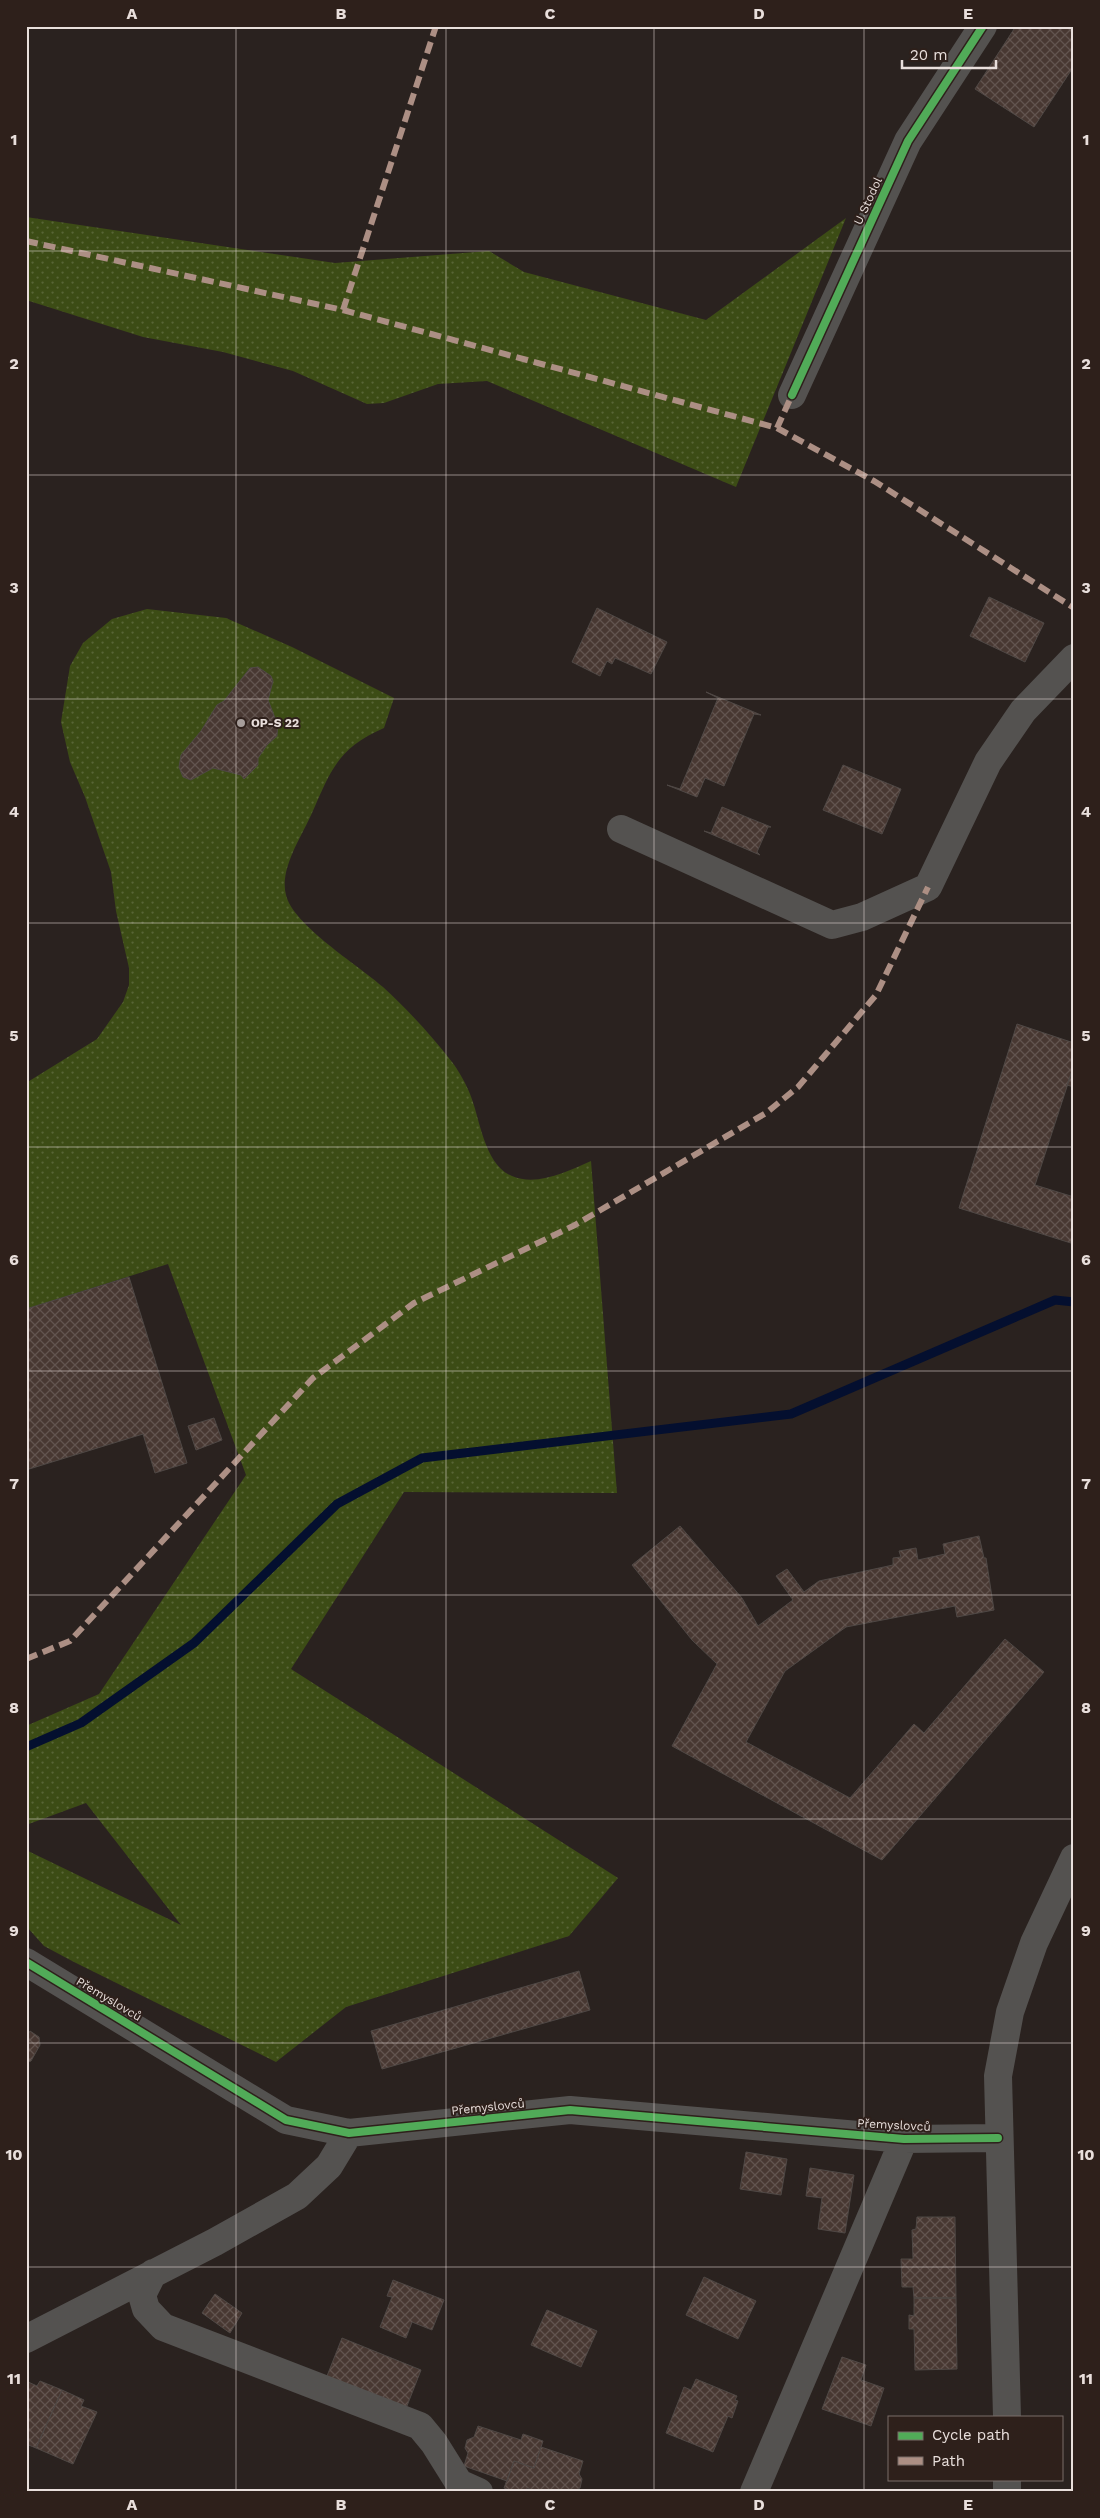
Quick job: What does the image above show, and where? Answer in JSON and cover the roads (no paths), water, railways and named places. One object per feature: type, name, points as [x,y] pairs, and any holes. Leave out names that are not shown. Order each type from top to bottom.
[{"type":"street","name":"U Stodol","points":[[792,395],[908,141],[983,26]]},
{"type":"street","points":[[621,829],[832,925],[862,917],[928,887],[988,762],[1023,711],[1074,658]]},
{"type":"street","points":[[1007,2416],[998,2138],[998,2076],[1010,2012],[1034,1943],[1074,1858]]},
{"type":"street","name":"Přemyslovců","points":[[26,1962],[286,2120],[349,2133],[570,2110],[904,2139],[998,2138]]},
{"type":"street","points":[[26,2339],[215,2242],[297,2196],[329,2166],[349,2133]]},
{"type":"street","name":"Přemyslovců","points":[[754,2492],[904,2139]]},
{"type":"street","points":[[153,2273],[142,2295],[146,2309],[163,2327],[420,2426],[434,2443],[459,2483],[479,2492]]},
{"type":"waterway","points":[[26,1747],[81,1723],[194,1643],[337,1504],[422,1458],[791,1414],[1055,1300],[1074,1302]]},
{"type":"place","name":"OP-S 22","points":[[241,723]]}]
